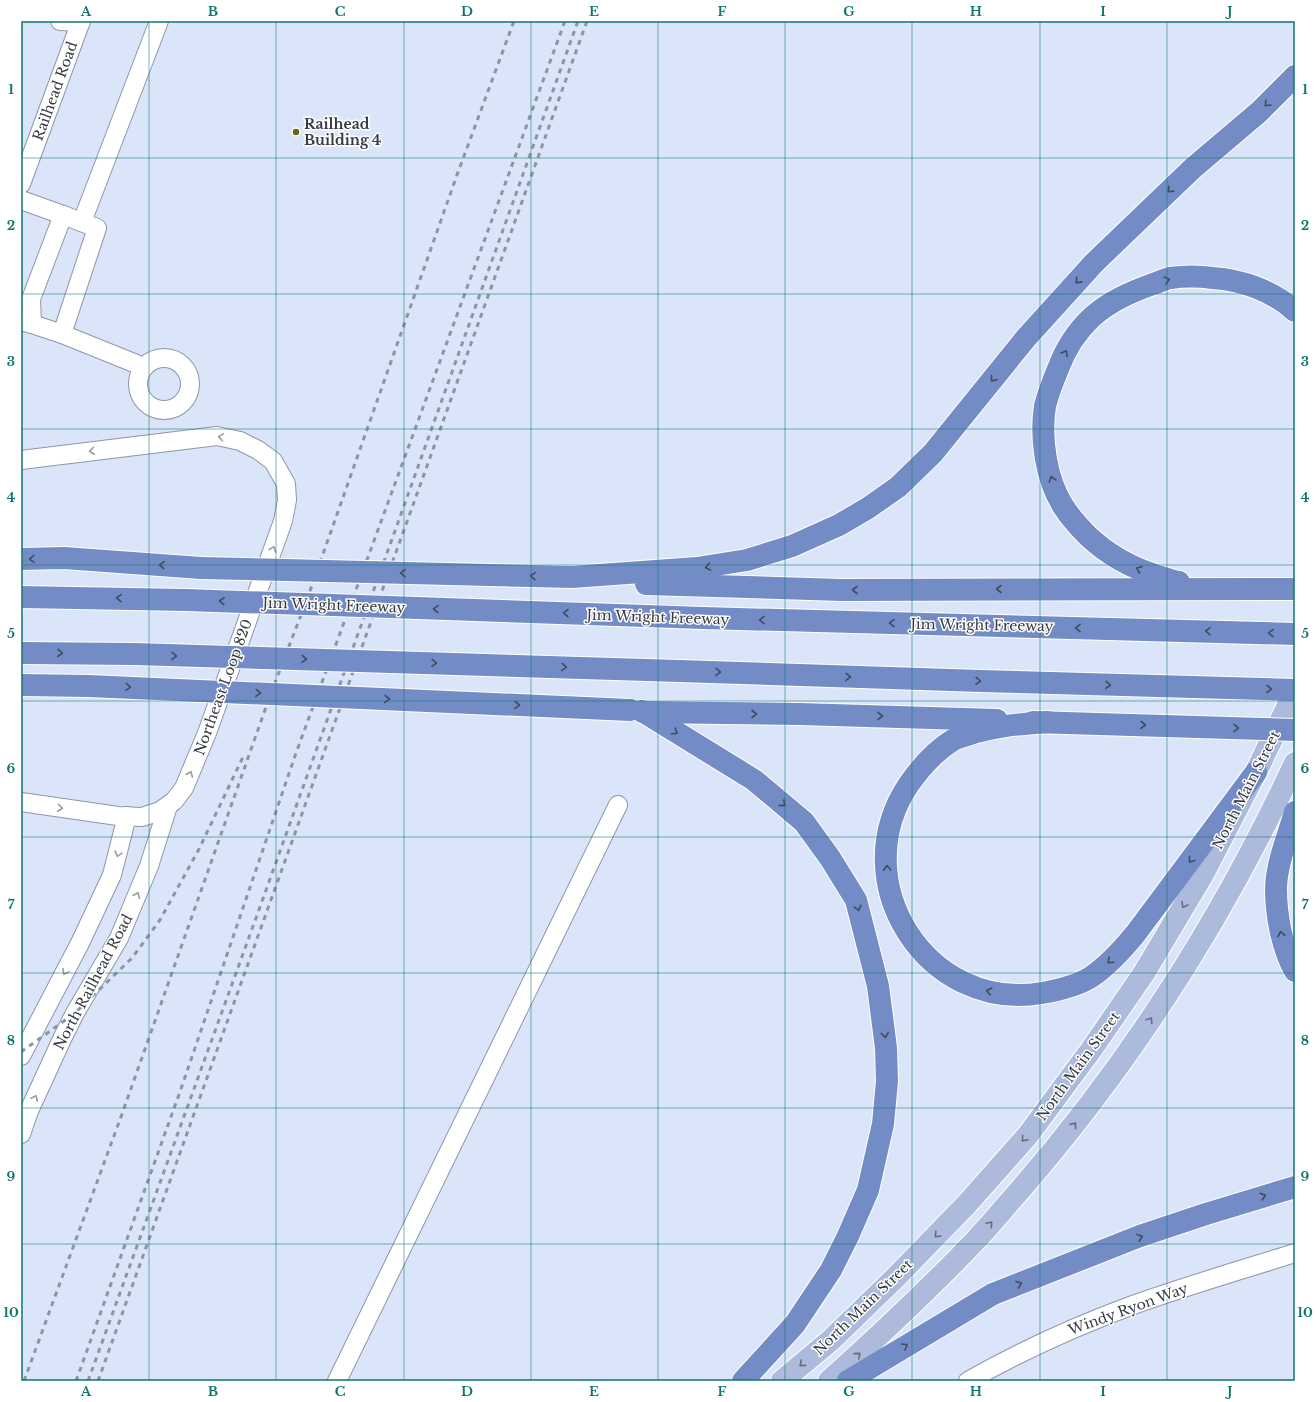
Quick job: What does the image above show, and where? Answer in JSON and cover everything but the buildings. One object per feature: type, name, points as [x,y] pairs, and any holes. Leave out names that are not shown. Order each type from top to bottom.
[{"type":"highway","points":[[21,559],[64,558],[200,568],[572,577],[697,568],[747,560],[792,546],[838,525],[868,508],[898,486],[933,453],[1026,338],[1094,263],[1193,168],[1259,112],[1295,76]]},
{"type":"highway","points":[[1260,589],[1176,582],[1124,562],[1097,545],[1079,527],[1063,506],[1053,484],[1044,444],[1046,406],[1051,384],[1065,351],[1078,333],[1092,317],[1111,302],[1133,291],[1169,278],[1198,276],[1230,279],[1268,292],[1295,311]]},
{"type":"highway","points":[[572,577],[620,584],[842,590],[1295,590]]},
{"type":"highway","name":"Jim Wright Freeway","points":[[21,597],[186,600],[703,618],[1295,634]]},
{"type":"highway","points":[[21,653],[135,654],[1295,691]]},
{"type":"highway","points":[[21,685],[89,686],[636,711],[953,718],[1295,730]]},
{"type":"highway","points":[[636,711],[754,780],[804,822],[830,858],[856,900],[878,986],[886,1048],[887,1082],[882,1124],[868,1190],[831,1270],[795,1324],[744,1381]]},
{"type":"highway","points":[[1048,722],[1010,725],[982,730],[954,739],[935,753],[917,772],[903,793],[895,810],[889,831],[886,854],[887,884],[895,910],[906,931],[922,952],[940,968],[975,987],[1002,994],[1030,995],[1073,986],[1090,978],[1120,952],[1136,933],[1256,772]]},
{"type":"highway","points":[[1295,812],[1280,866],[1276,889],[1277,914],[1284,944],[1291,965],[1295,970]]},
{"type":"highway","points":[[848,1381],[994,1294],[1140,1236],[1295,1187]]},
{"type":"main road","name":"North Main Street","points":[[782,1381],[831,1340],[897,1276],[966,1205],[1028,1135],[1091,1050],[1144,973],[1203,874],[1256,772],[1295,691]]},
{"type":"main road","points":[[829,1381],[880,1335],[977,1239],[1042,1165],[1087,1109],[1167,996],[1217,916],[1295,763]]},
{"type":"street","points":[[60,21],[81,22]]},
{"type":"street","points":[[82,222],[159,21]]},
{"type":"street","name":"Railhead Road","points":[[21,184],[27,148],[81,22]]},
{"type":"street","points":[[21,200],[98,228],[62,334]]},
{"type":"street","points":[[63,215],[32,299],[26,322],[62,334],[144,367]]},
{"type":"street","name":"Northeast Loop 820","points":[[21,460],[217,436],[240,441],[258,450],[273,461],[286,484],[286,500],[283,521],[207,733],[184,788],[174,801],[160,811],[142,817],[21,802]]},
{"type":"street","points":[[337,1381],[618,805]]},
{"type":"street","name":"North Railhead Road","points":[[21,1134],[29,1111],[75,1013],[119,938],[149,866],[168,806]]},
{"type":"street","name":"North Railhead Road","points":[[21,1056],[80,943],[112,875],[127,816]]},
{"type":"street","points":[[36,1026],[62,1039]]},
{"type":"street","name":"Windy Ryon Way","points":[[968,1381],[1027,1350],[1096,1319],[1134,1305],[1295,1253]]},
{"type":"railway","points":[[24,1381],[122,1114],[271,693],[306,602],[457,175],[514,21]]},
{"type":"railway","points":[[76,1381],[182,1086],[296,753],[565,21]]},
{"type":"railway","points":[[88,1381],[578,21]]},
{"type":"railway","points":[[98,1381],[587,21]]},
{"type":"railway","points":[[21,1052],[75,1013],[132,958],[160,920],[199,849],[244,755]]},
{"type":"place","name":"Railhead Building 4","points":[[296,132]]}]
